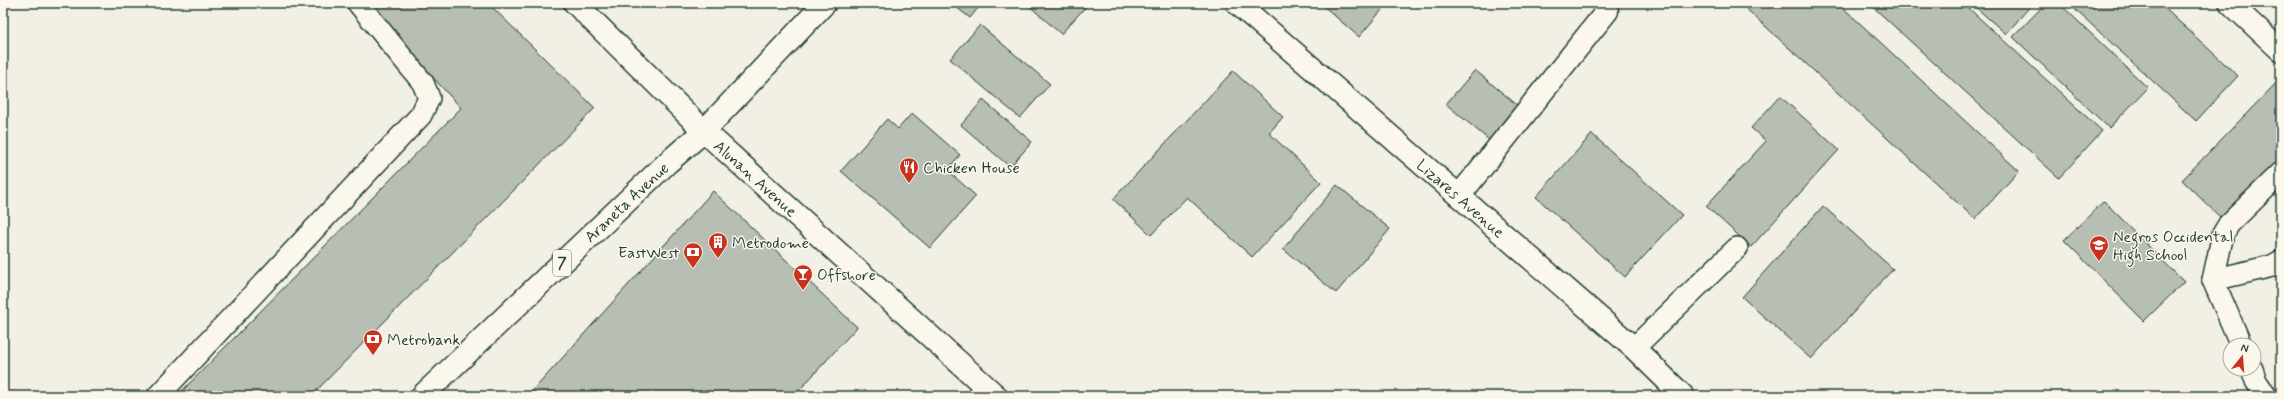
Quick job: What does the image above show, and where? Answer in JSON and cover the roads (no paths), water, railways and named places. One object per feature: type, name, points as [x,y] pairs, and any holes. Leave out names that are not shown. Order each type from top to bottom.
[{"type":"street","name":"Alunan Avenue","points":[[575,3],[704,131],[996,396]]},
{"type":"street","name":"Araneta Avenue","points":[[422,396],[667,163],[704,131],[825,3]]},
{"type":"street","name":"Lizares Avenue","points":[[1237,3],[1634,348],[1683,396]]},
{"type":"street","points":[[1459,196],[1607,10]]},
{"type":"lane","points":[[158,396],[422,115],[429,98],[423,83],[358,3]]},
{"type":"lane","points":[[2235,4],[2281,51]]},
{"type":"lane","points":[[2238,337],[2213,280],[2223,234],[2229,224],[2281,173]]},
{"type":"lane","points":[[1634,348],[1737,248]]},
{"type":"lane","points":[[2213,280],[2272,266],[2281,261]]},
{"type":"lane","points":[[2255,377],[2266,396]]},
{"type":"place","name":"Chicken House","points":[[909,184]]},
{"type":"place","name":"Metrodome","points":[[718,259]]},
{"type":"place","name":"Negros Occidental High School","points":[[2099,262]]},
{"type":"place","name":"EastWest","points":[[693,269]]},
{"type":"place","name":"Offshore","points":[[803,291]]},
{"type":"place","name":"Metrobank","points":[[373,356]]}]
